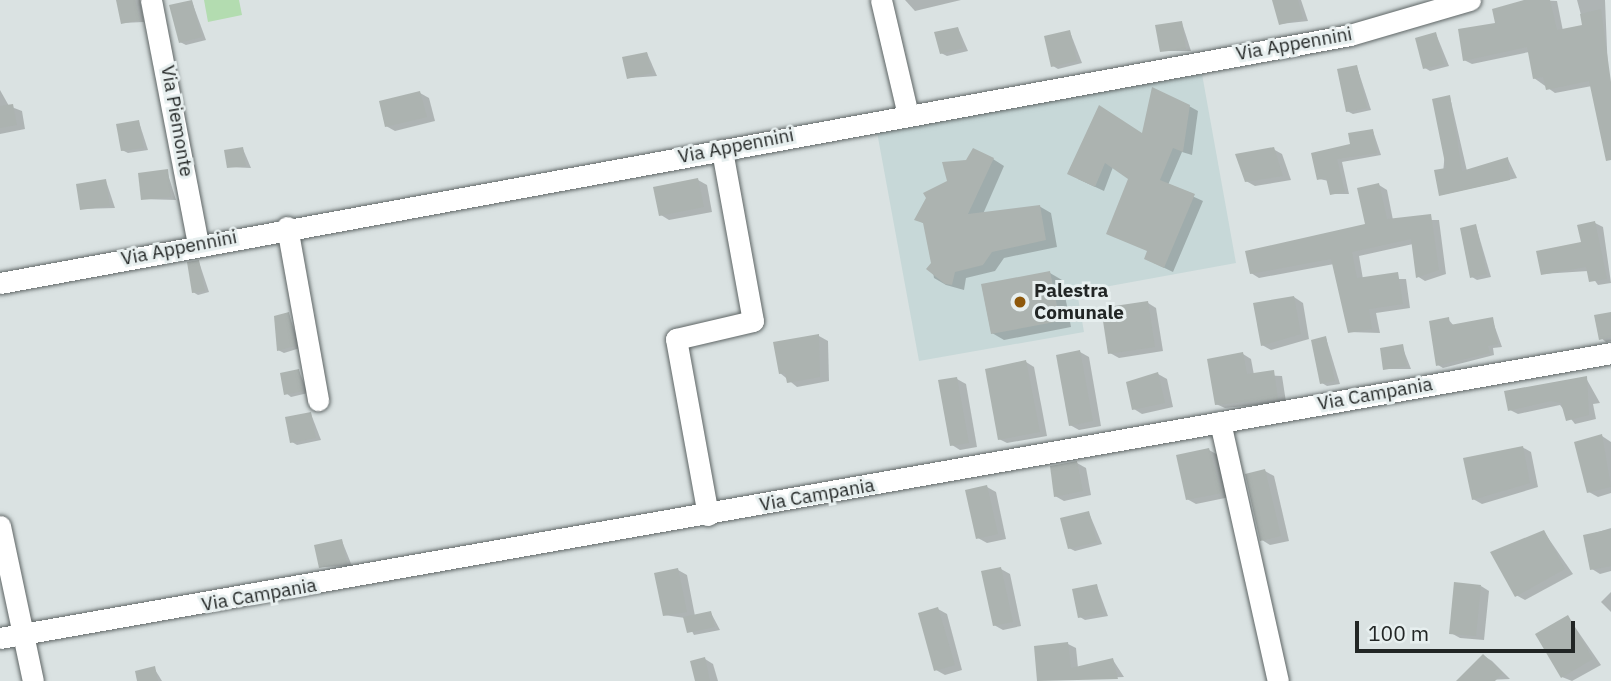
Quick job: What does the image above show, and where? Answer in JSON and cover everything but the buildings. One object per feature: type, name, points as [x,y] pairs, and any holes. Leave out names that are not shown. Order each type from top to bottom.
[{"type":"street","name":"Via Piemonte","points":[[151,0],[198,244]]},
{"type":"street","points":[[881,0],[907,111]]},
{"type":"street","name":"Via Appennini","points":[[0,283],[287,227],[722,150],[907,111],[1403,30],[1470,0]]},
{"type":"street","points":[[708,515],[676,339],[753,321],[722,150]]},
{"type":"street","points":[[287,227],[318,400]]},
{"type":"street","name":"Via Campania","points":[[0,638],[708,515],[1611,353]]},
{"type":"street","points":[[1220,422],[1278,681]]},
{"type":"street","points":[[0,526],[33,681]]},
{"type":"shaded area","points":[[1202,74],[1236,263],[1077,292],[1084,332],[919,361],[877,132]]},
{"type":"green space","points":[[204,0],[239,0],[242,15],[208,22]]},
{"type":"place","name":"Palestra Comunale","points":[[1020,302]]}]
